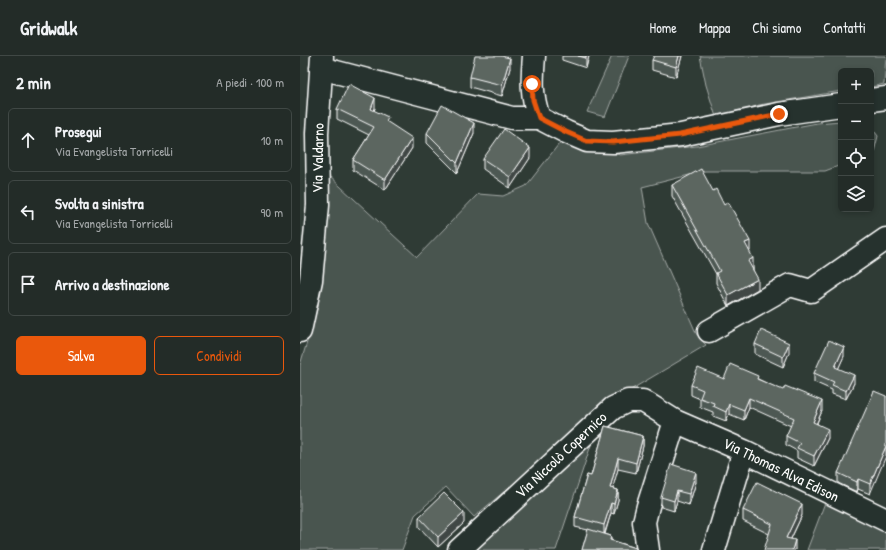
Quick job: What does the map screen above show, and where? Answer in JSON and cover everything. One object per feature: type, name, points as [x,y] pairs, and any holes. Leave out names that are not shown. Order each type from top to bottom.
[{"type":"street","points":[[534,56],[532,84],[533,100],[539,118]]},
{"type":"street","points":[[322,62],[512,118],[539,118],[587,141],[613,142],[680,135],[779,114],[838,105]]},
{"type":"street","name":"Via Valdarno","points":[[300,331],[311,280],[317,212],[317,133],[322,62]]},
{"type":"street","points":[[874,100],[886,98]]},
{"type":"street","points":[[710,331],[790,285],[811,291],[886,238]]},
{"type":"street","name":"Via Niccolò Copernico","points":[[459,550],[613,408],[628,401],[643,401],[675,421]]},
{"type":"street","points":[[648,550],[644,522],[675,421]]},
{"type":"street","name":"Via Thomas Alva Edison","points":[[675,421],[744,451],[886,520]]},
{"type":"street","points":[[714,550],[744,451]]},
{"type":"shaded area","points":[[612,56],[629,56],[605,117],[587,112]]},
{"type":"shaded area","points":[[700,56],[886,56],[884,84],[874,86],[874,68],[838,68],[838,92],[759,105],[732,115],[716,117],[706,85]]},
{"type":"shaded area","points":[[838,121],[838,166],[825,171],[705,171],[642,187],[648,223],[697,335],[706,345],[595,411],[525,474],[474,517],[446,487],[415,515],[402,550],[300,550],[300,365],[318,306],[328,175],[417,257],[478,194],[503,196],[526,186],[562,140],[620,155],[697,146],[817,123]]},
{"type":"shaded area","points":[[874,131],[878,136],[874,152]]},
{"type":"shaded area","points":[[594,436],[556,550],[469,550]]},
{"type":"shaded area","points":[[826,500],[886,529],[886,550],[807,550]]},
{"type":"building","points":[[475,56],[501,56],[510,58],[502,85],[470,77]]},
{"type":"building","points":[[654,56],[679,56],[676,67],[652,60]]},
{"type":"building","points":[[349,84],[375,98],[371,109],[388,117],[386,121],[412,138],[385,180],[353,160],[374,127],[337,109]]},
{"type":"building","points":[[442,105],[474,123],[457,163],[427,133]]},
{"type":"building","points":[[504,129],[530,148],[510,177],[483,159]]},
{"type":"building","points":[[701,169],[713,191],[716,189],[724,205],[728,202],[750,241],[745,243],[753,258],[748,261],[758,279],[728,295],[716,273],[720,271],[672,185]]},
{"type":"building","points":[[761,330],[789,343],[783,357],[755,344]]},
{"type":"building","points":[[829,340],[844,347],[835,367],[854,375],[846,391],[832,385],[834,382],[814,373]]},
{"type":"building","points":[[730,364],[758,376],[757,379],[783,390],[785,386],[822,401],[813,422],[828,429],[814,456],[797,448],[800,443],[786,436],[794,418],[749,398],[744,410],[729,404],[726,412],[713,406],[714,403],[700,398],[703,390],[691,385],[698,368],[724,379]]},
{"type":"building","points":[[874,391],[886,396],[886,446],[870,484],[858,479],[857,482],[838,473]]},
{"type":"building","points":[[605,426],[643,436],[636,463],[618,458],[610,488],[618,490],[614,504],[611,503],[604,525],[575,517],[587,475],[591,476]]},
{"type":"building","points":[[671,464],[696,472],[689,494],[677,491],[674,501],[661,497]]},
{"type":"building","points":[[757,482],[802,504],[786,538],[795,540],[792,550],[764,550],[772,524],[743,510]]},
{"type":"building","points":[[444,493],[464,513],[438,537],[419,517]]},
{"type":"building","points":[[588,529],[611,536],[610,540],[636,548],[636,550],[582,550]]},
{"type":"route","points":[[532,84],[533,100],[539,118],[587,141],[613,142],[680,135],[779,114]]}]
